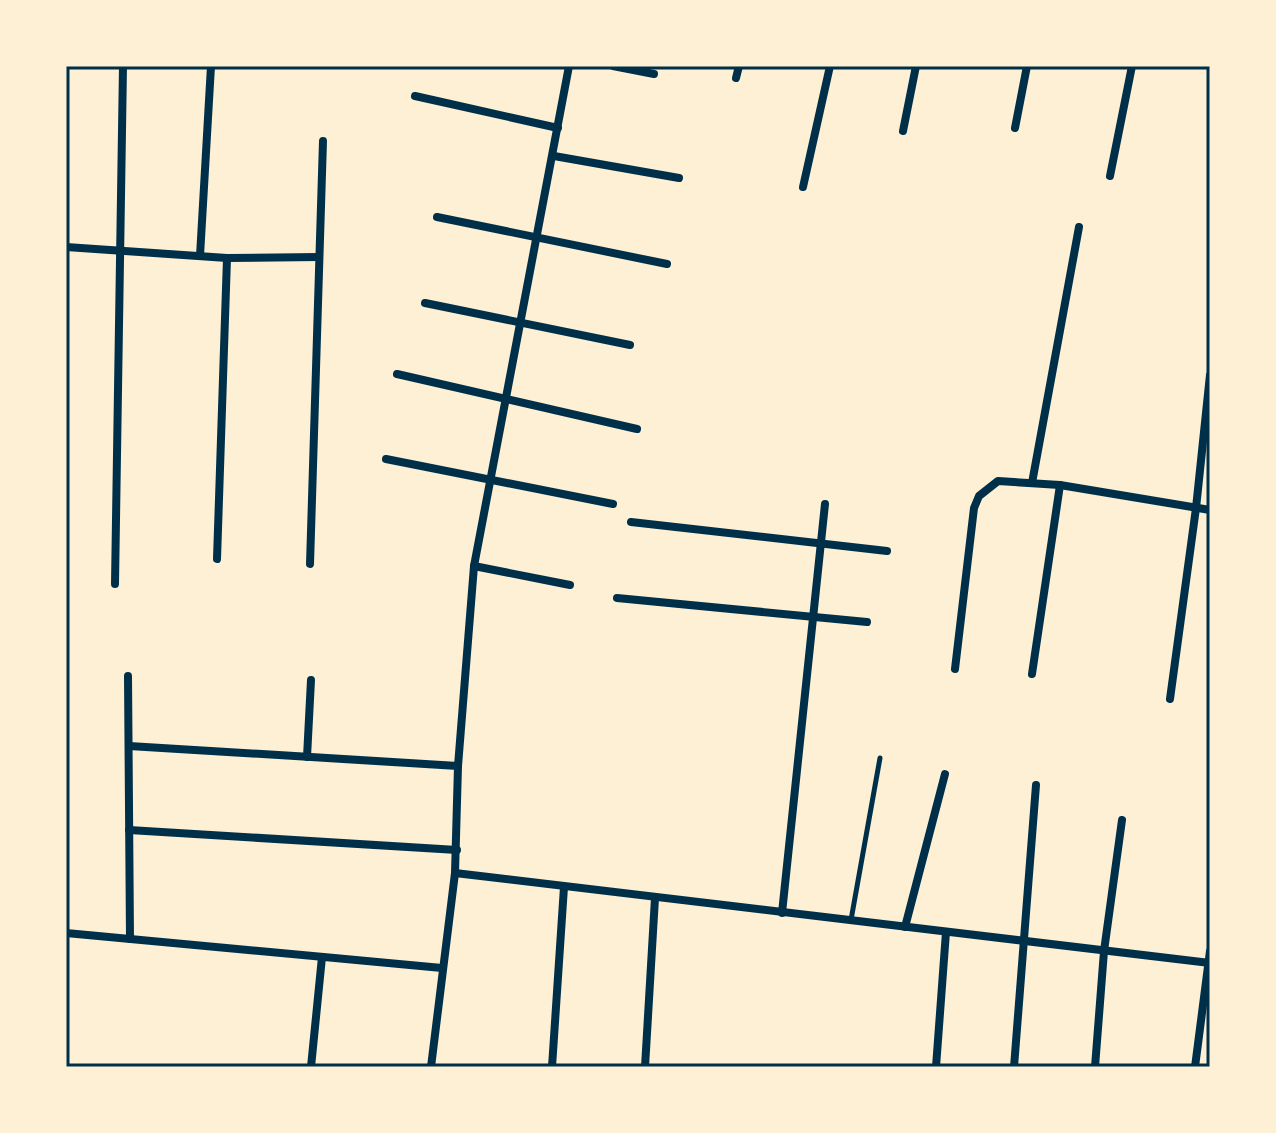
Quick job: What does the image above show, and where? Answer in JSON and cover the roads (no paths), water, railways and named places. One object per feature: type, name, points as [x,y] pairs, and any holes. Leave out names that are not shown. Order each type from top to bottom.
[{"type":"street","points":[[115,584],[123,250],[123,66]]},
{"type":"street","points":[[200,256],[211,66]]},
{"type":"street","points":[[431,1067],[457,850],[458,766],[474,566],[519,324],[539,238],[569,66]]},
{"type":"street","points":[[613,66],[654,74]]},
{"type":"street","points":[[736,78],[739,66]]},
{"type":"street","points":[[803,187],[830,66]]},
{"type":"street","points":[[903,131],[916,66]]},
{"type":"street","points":[[1015,128],[1027,66]]},
{"type":"street","points":[[1110,176],[1132,66]]},
{"type":"street","points":[[415,96],[558,128]]},
{"type":"street","points":[[310,564],[323,141]]},
{"type":"street","points":[[554,156],[679,178]]},
{"type":"street","points":[[437,217],[667,264]]},
{"type":"street","points":[[1032,483],[1079,227]]},
{"type":"street","points":[[66,247],[227,258],[319,257]]},
{"type":"street","points":[[217,559],[227,258]]},
{"type":"street","points":[[425,303],[630,345]]},
{"type":"street","points":[[397,374],[637,429]]},
{"type":"street","points":[[1170,699],[1196,508],[1210,375]]},
{"type":"street","points":[[386,459],[488,482],[613,504]]},
{"type":"street","points":[[955,669],[974,508],[979,496],[998,481],[1060,485],[1210,510]]},
{"type":"street","points":[[1032,674],[1060,485]]},
{"type":"street","points":[[782,913],[825,504]]},
{"type":"street","points":[[631,522],[887,551]]},
{"type":"street","points":[[474,566],[570,585]]},
{"type":"street","points":[[617,598],[867,622]]},
{"type":"street","points":[[128,676],[130,939]]},
{"type":"street","points":[[307,757],[311,680]]},
{"type":"street","points":[[129,746],[458,766]]},
{"type":"street","points":[[905,927],[945,774]]},
{"type":"street","points":[[1014,1067],[1036,785]]},
{"type":"street","points":[[1095,1067],[1104,951],[1122,820]]},
{"type":"street","points":[[129,830],[457,850]]},
{"type":"street","points":[[455,873],[1210,963]]},
{"type":"street","points":[[552,1067],[564,887]]},
{"type":"street","points":[[645,1067],[655,898]]},
{"type":"street","points":[[936,1067],[946,932]]},
{"type":"street","points":[[66,933],[442,968]]},
{"type":"street","points":[[1195,1067],[1210,951]]},
{"type":"street","points":[[311,1067],[322,957]]},
{"type":"lane","points":[[851,921],[880,758]]}]
